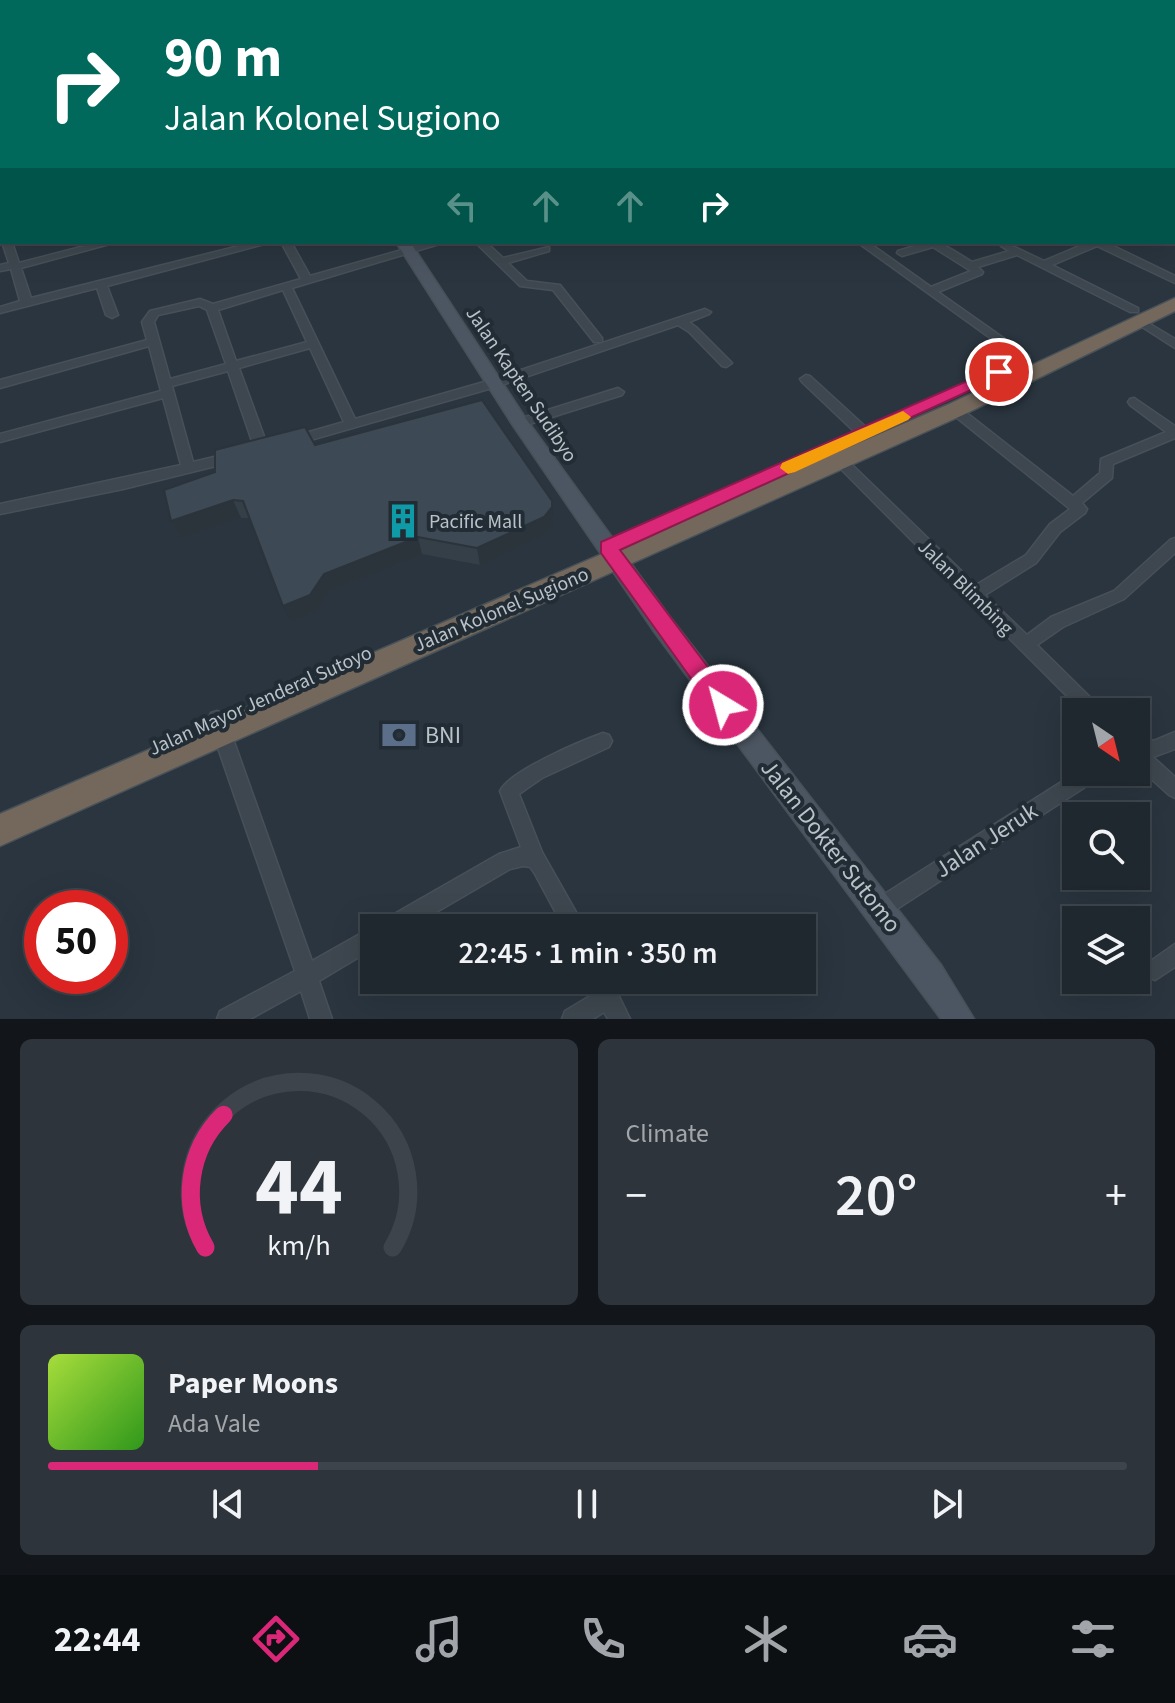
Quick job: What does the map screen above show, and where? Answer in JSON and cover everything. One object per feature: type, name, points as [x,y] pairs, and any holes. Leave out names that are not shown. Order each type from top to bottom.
[{"type":"highway","name":"Jalan Kolonel Sugiono","points":[[611,553],[840,461],[955,410],[1137,315],[1175,289]]},
{"type":"highway","name":"Jalan Kolonel Sugiono","points":[[0,830],[220,726],[611,553],[1025,359],[1137,315],[1175,304]]},
{"type":"highway","name":"Jalan Mayor Jenderal Sutoyo","points":[[0,813],[220,726]]},
{"type":"main road","name":"Jalan Kapten Sudibyo","points":[[406,247],[520,423],[611,553]]},
{"type":"main road","name":"Jalan Dokter Sutomo","points":[[611,553],[959,1019]]},
{"type":"street","points":[[1038,0],[1090,0]]},
{"type":"street","points":[[8,244],[24,299],[29,302]]},
{"type":"street","points":[[0,268],[104,244]]},
{"type":"street","points":[[0,310],[259,244]]},
{"type":"street","points":[[287,244],[306,279]]},
{"type":"street","points":[[188,468],[148,322],[151,315],[200,302],[212,308],[406,247],[427,244]]},
{"type":"street","points":[[482,244],[524,284],[556,287],[598,340]]},
{"type":"street","points":[[865,244],[1025,359]]},
{"type":"street","points":[[902,253],[930,244]]},
{"type":"street","points":[[930,291],[978,272],[935,244]]},
{"type":"street","points":[[1049,263],[1093,244]]},
{"type":"street","points":[[1102,244],[1175,280]]},
{"type":"street","points":[[971,266],[1014,247],[1049,263],[1137,315],[1175,344]]},
{"type":"street","points":[[500,262],[545,249]]},
{"type":"street","points":[[101,284],[112,315]]},
{"type":"street","points":[[286,286],[351,424]]},
{"type":"street","points":[[212,308],[262,450]]},
{"type":"street","points":[[0,509],[262,450],[495,383],[705,312]]},
{"type":"street","points":[[682,321],[726,363]]},
{"type":"street","points":[[0,384],[155,341]]},
{"type":"street","points":[[0,438],[166,389],[231,366],[313,344]]},
{"type":"street","points":[[806,379],[864,433]]},
{"type":"street","points":[[520,423],[618,392]]},
{"type":"street","points":[[1134,402],[1175,432]]},
{"type":"street","points":[[955,410],[1075,502],[1080,512],[1055,528],[1031,559],[972,595]]},
{"type":"street","points":[[1075,502],[1107,475],[1106,462],[1175,432]]},
{"type":"street","name":"Jalan Blimbing","points":[[840,461],[972,595],[1080,698]]},
{"type":"street","points":[[1025,645],[1057,622],[1119,595],[1175,544]]},
{"type":"street","points":[[220,726],[321,1019]]},
{"type":"street","points":[[1150,749],[1175,740]]},
{"type":"street","points":[[567,914],[535,858],[509,791],[536,772],[603,741]]},
{"type":"street","points":[[1150,765],[1175,789]]},
{"type":"street","name":"Jalan Jeruk","points":[[879,909],[1071,786]]},
{"type":"street","points":[[413,914],[506,861],[523,856],[535,858]]},
{"type":"street","points":[[228,1019],[360,945]]},
{"type":"street","points":[[1155,970],[1175,954]]},
{"type":"street","points":[[573,1019],[599,994]]},
{"type":"street","points":[[606,994],[619,1019]]},
{"type":"building","name":"Pacific Mall","points":[[482,400],[552,501],[552,507],[544,517],[477,548],[418,537],[324,574],[310,595],[283,606],[243,501],[233,500],[171,521],[164,490],[215,472],[215,450],[305,427],[315,445]]},
{"type":"slow traffic","points":[[788,468],[903,417]]},
{"type":"place","name":"Pacific Mall","points":[[403,521]]},
{"type":"place","name":"BNI","points":[[399,735]]},
{"type":"route","points":[[723,705],[607,548],[999,372]]}]
